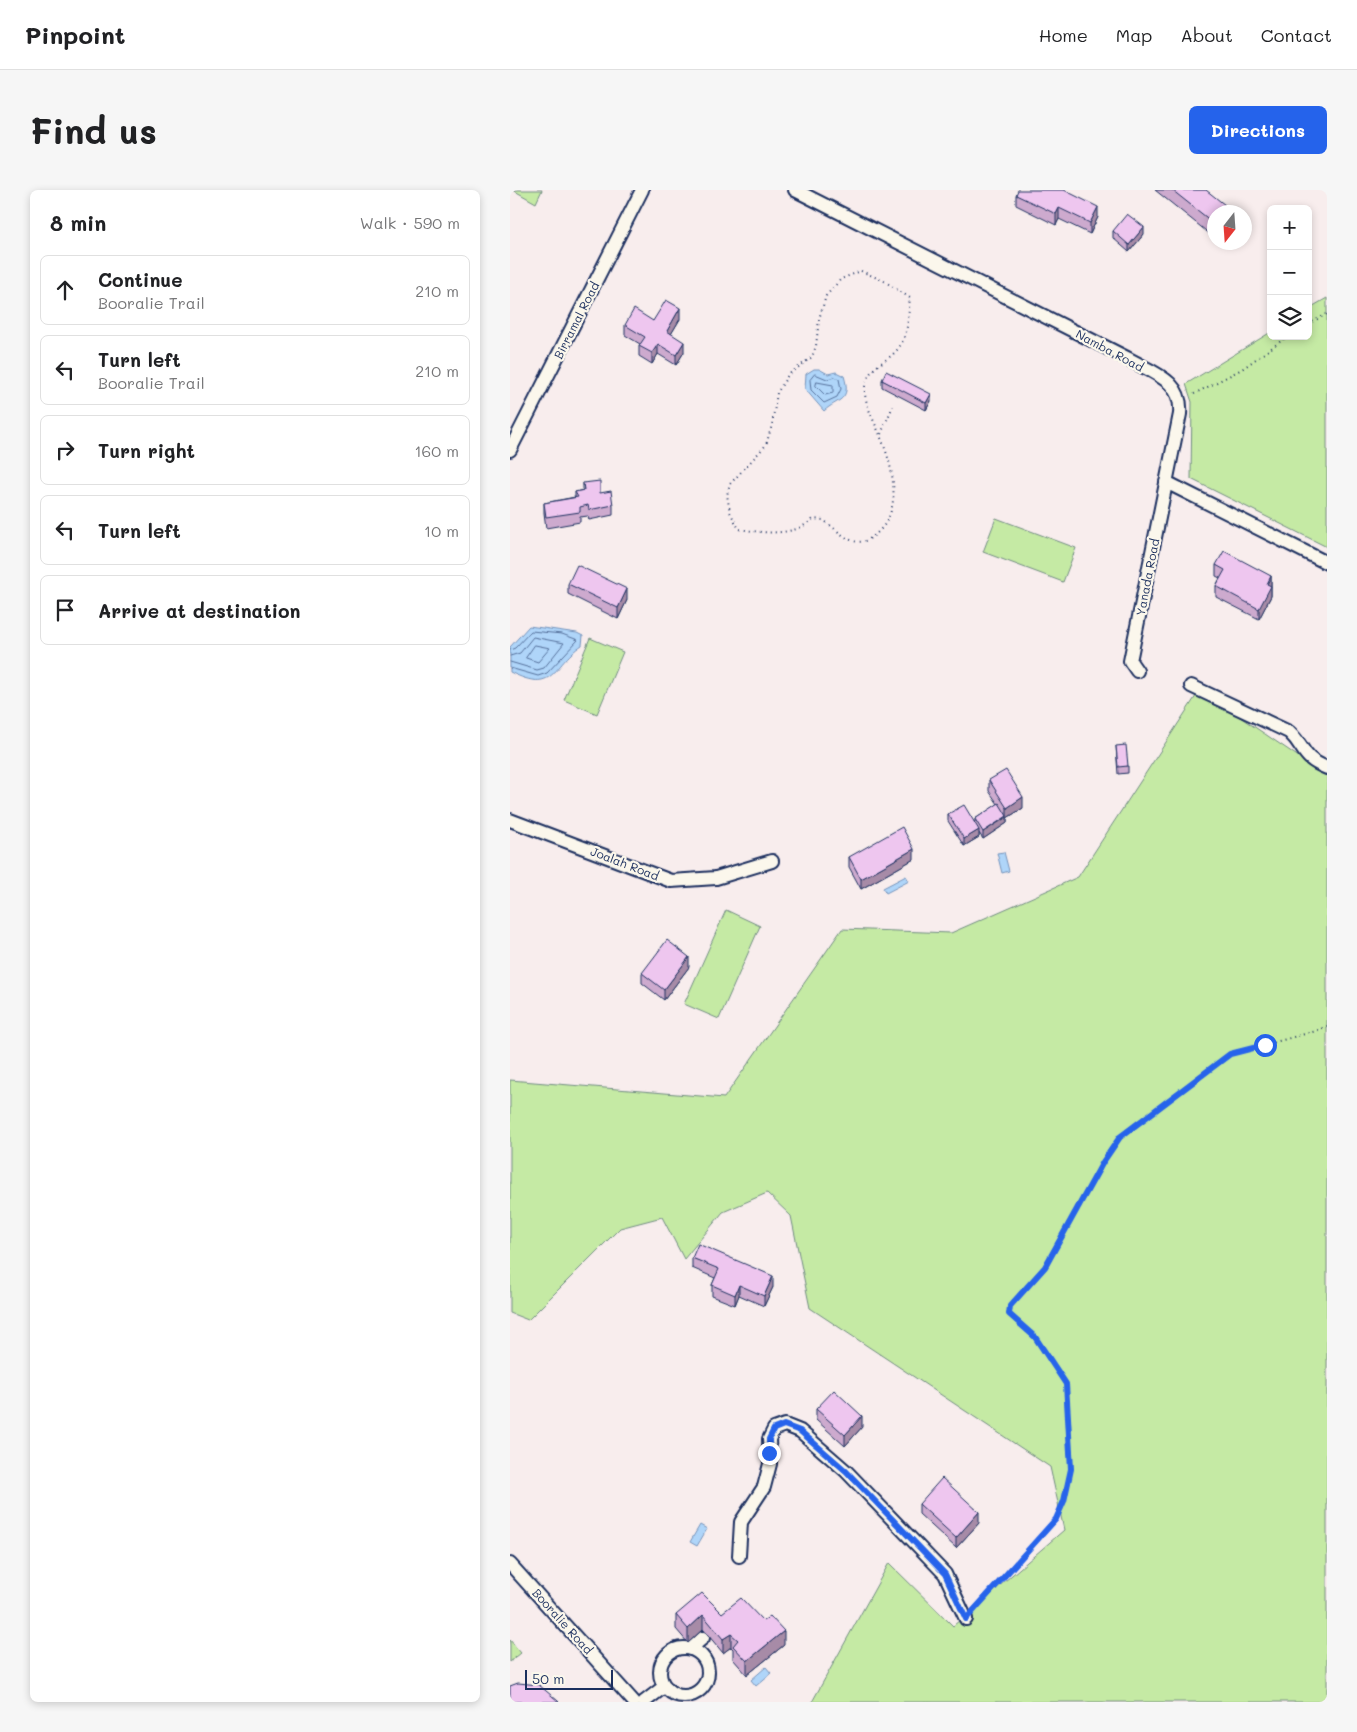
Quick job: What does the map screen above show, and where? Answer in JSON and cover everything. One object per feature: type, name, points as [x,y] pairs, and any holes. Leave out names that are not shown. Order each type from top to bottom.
[{"type":"street","name":"Birramal Road","points":[[510,450],[642,190]]},
{"type":"street","name":"Namba Road","points":[[795,190],[928,256],[1169,382],[1178,392],[1181,404],[1166,482]]},
{"type":"street","points":[[1166,482],[1327,563]]},
{"type":"street","name":"Yanada Road","points":[[1137,671],[1130,661],[1166,482]]},
{"type":"street","points":[[1191,686],[1289,732],[1300,743],[1305,756],[1327,768]]},
{"type":"street","name":"Joalah Road","points":[[510,820],[671,881],[716,878],[772,861]]},
{"type":"street","points":[[739,1556],[741,1522],[764,1487],[770,1464],[769,1439],[774,1429],[784,1425],[800,1431],[839,1465],[924,1551],[945,1574],[966,1619]]},
{"type":"street","name":"Booralie Road","points":[[510,1564],[634,1702]]},
{"type":"street","points":[[690,1649],[702,1638]]},
{"type":"street","points":[[683,1648],[690,1649],[703,1657],[707,1666],[707,1678],[704,1685],[690,1695],[681,1696],[673,1693],[665,1686],[660,1673],[661,1663],[666,1655],[683,1648]]},
{"type":"street","points":[[644,1702],[665,1686]]},
{"type":"path","points":[[880,435],[866,398],[866,382],[872,370],[890,357],[904,340],[910,298],[884,280],[861,271],[841,279],[826,296],[819,319],[816,346],[812,357],[788,375],[777,393],[772,425],[766,445],[730,484],[727,495],[733,520],[739,529],[765,532],[803,529],[813,519],[823,520],[841,536],[850,541],[862,542],[874,537],[891,514],[894,496],[893,482],[880,435],[893,406]]},
{"type":"path","points":[[1312,322],[1327,314]]},
{"type":"path","points":[[1194,394],[1242,369],[1282,340]]},
{"type":"path","points":[[966,1619],[1056,1519],[1064,1501],[1071,1469],[1066,1384],[1035,1337],[1009,1314],[1010,1306],[1045,1267],[1103,1162],[1120,1137],[1230,1054],[1316,1031],[1327,1026]]},
{"type":"green space","points":[[513,190],[542,190],[536,203]]},
{"type":"green space","points":[[1327,298],[1327,547],[1191,479],[1192,402],[1186,384],[1267,334],[1267,340],[1312,340],[1312,307]]},
{"type":"green space","points":[[996,518],[1076,548],[1063,582],[983,552]]},
{"type":"green space","points":[[590,638],[623,652],[597,714],[564,700]]},
{"type":"green space","points":[[1200,690],[1327,776],[1327,1702],[812,1702],[889,1563],[953,1626],[1064,1530],[1050,1467],[810,1308],[791,1216],[767,1193],[723,1212],[684,1259],[662,1217],[620,1228],[528,1320],[510,1313],[510,1080],[724,1098],[842,929],[951,933],[1078,877]]},
{"type":"green space","points":[[726,910],[760,926],[719,1019],[684,1004]]},
{"type":"green space","points":[[510,1640],[521,1653],[510,1662]]},
{"type":"water","points":[[814,369],[819,369],[828,374],[836,372],[844,376],[846,384],[845,395],[824,411],[805,389],[806,374]]},
{"type":"water","points":[[529,626],[577,633],[583,636],[582,645],[552,675],[545,679],[536,680],[525,678],[510,672],[510,647]]},
{"type":"water","points":[[1004,852],[1009,871],[1002,873],[997,853]]},
{"type":"water","points":[[906,876],[909,881],[886,893],[883,888]]},
{"type":"water","points":[[700,1525],[707,1529],[697,1546],[690,1542]]},
{"type":"water","points":[[766,1667],[771,1673],[756,1686],[751,1680]]},
{"type":"building","points":[[1018,190],[1064,190],[1098,207],[1090,223],[1059,208],[1056,214],[1016,195]]},
{"type":"building","points":[[1172,190],[1206,190],[1225,205],[1207,205],[1207,218]]},
{"type":"building","points":[[1127,214],[1144,227],[1129,245],[1113,231]]},
{"type":"building","points":[[666,300],[680,308],[667,331],[684,342],[676,355],[658,344],[652,353],[639,346],[645,337],[625,325],[634,309],[653,321]]},
{"type":"building","points":[[886,371],[931,394],[926,403],[882,380]]},
{"type":"building","points":[[600,481],[600,493],[611,491],[613,505],[589,510],[588,505],[580,507],[580,512],[546,517],[544,503],[578,497],[575,492],[584,490],[583,483]]},
{"type":"building","points":[[1224,551],[1271,576],[1267,584],[1271,586],[1259,609],[1216,586],[1225,570],[1216,565]]},
{"type":"building","points":[[577,565],[627,589],[618,608],[568,584]]},
{"type":"building","points":[[1126,745],[1128,766],[1118,767],[1116,746]]},
{"type":"building","points":[[1006,770],[1023,797],[1007,808],[989,780]]},
{"type":"building","points":[[999,803],[1007,816],[983,832],[975,819]]},
{"type":"building","points":[[964,805],[979,830],[964,839],[948,814]]},
{"type":"building","points":[[902,827],[914,849],[861,879],[849,857]]},
{"type":"building","points":[[667,940],[689,957],[664,990],[642,973]]},
{"type":"building","points":[[698,1244],[773,1276],[764,1296],[739,1285],[735,1295],[712,1285],[719,1269],[692,1258]]},
{"type":"building","points":[[834,1390],[862,1416],[845,1435],[816,1409]]},
{"type":"building","points":[[942,1478],[979,1512],[956,1538],[919,1504]]},
{"type":"building","points":[[702,1593],[722,1613],[741,1598],[763,1621],[770,1616],[784,1631],[747,1661],[733,1646],[738,1640],[731,1634],[723,1639],[703,1615],[688,1629],[676,1615]]},
{"type":"building","points":[[518,1683],[539,1685],[559,1702],[510,1702],[510,1686]]},
{"type":"route","points":[[769,1453],[769,1439],[774,1429],[784,1425],[800,1431],[846,1471],[945,1574],[966,1619],[1056,1519],[1064,1501],[1071,1469],[1066,1384],[1035,1337],[1009,1314],[1010,1306],[1045,1267],[1103,1162],[1120,1137],[1230,1054],[1265,1045]]}]
